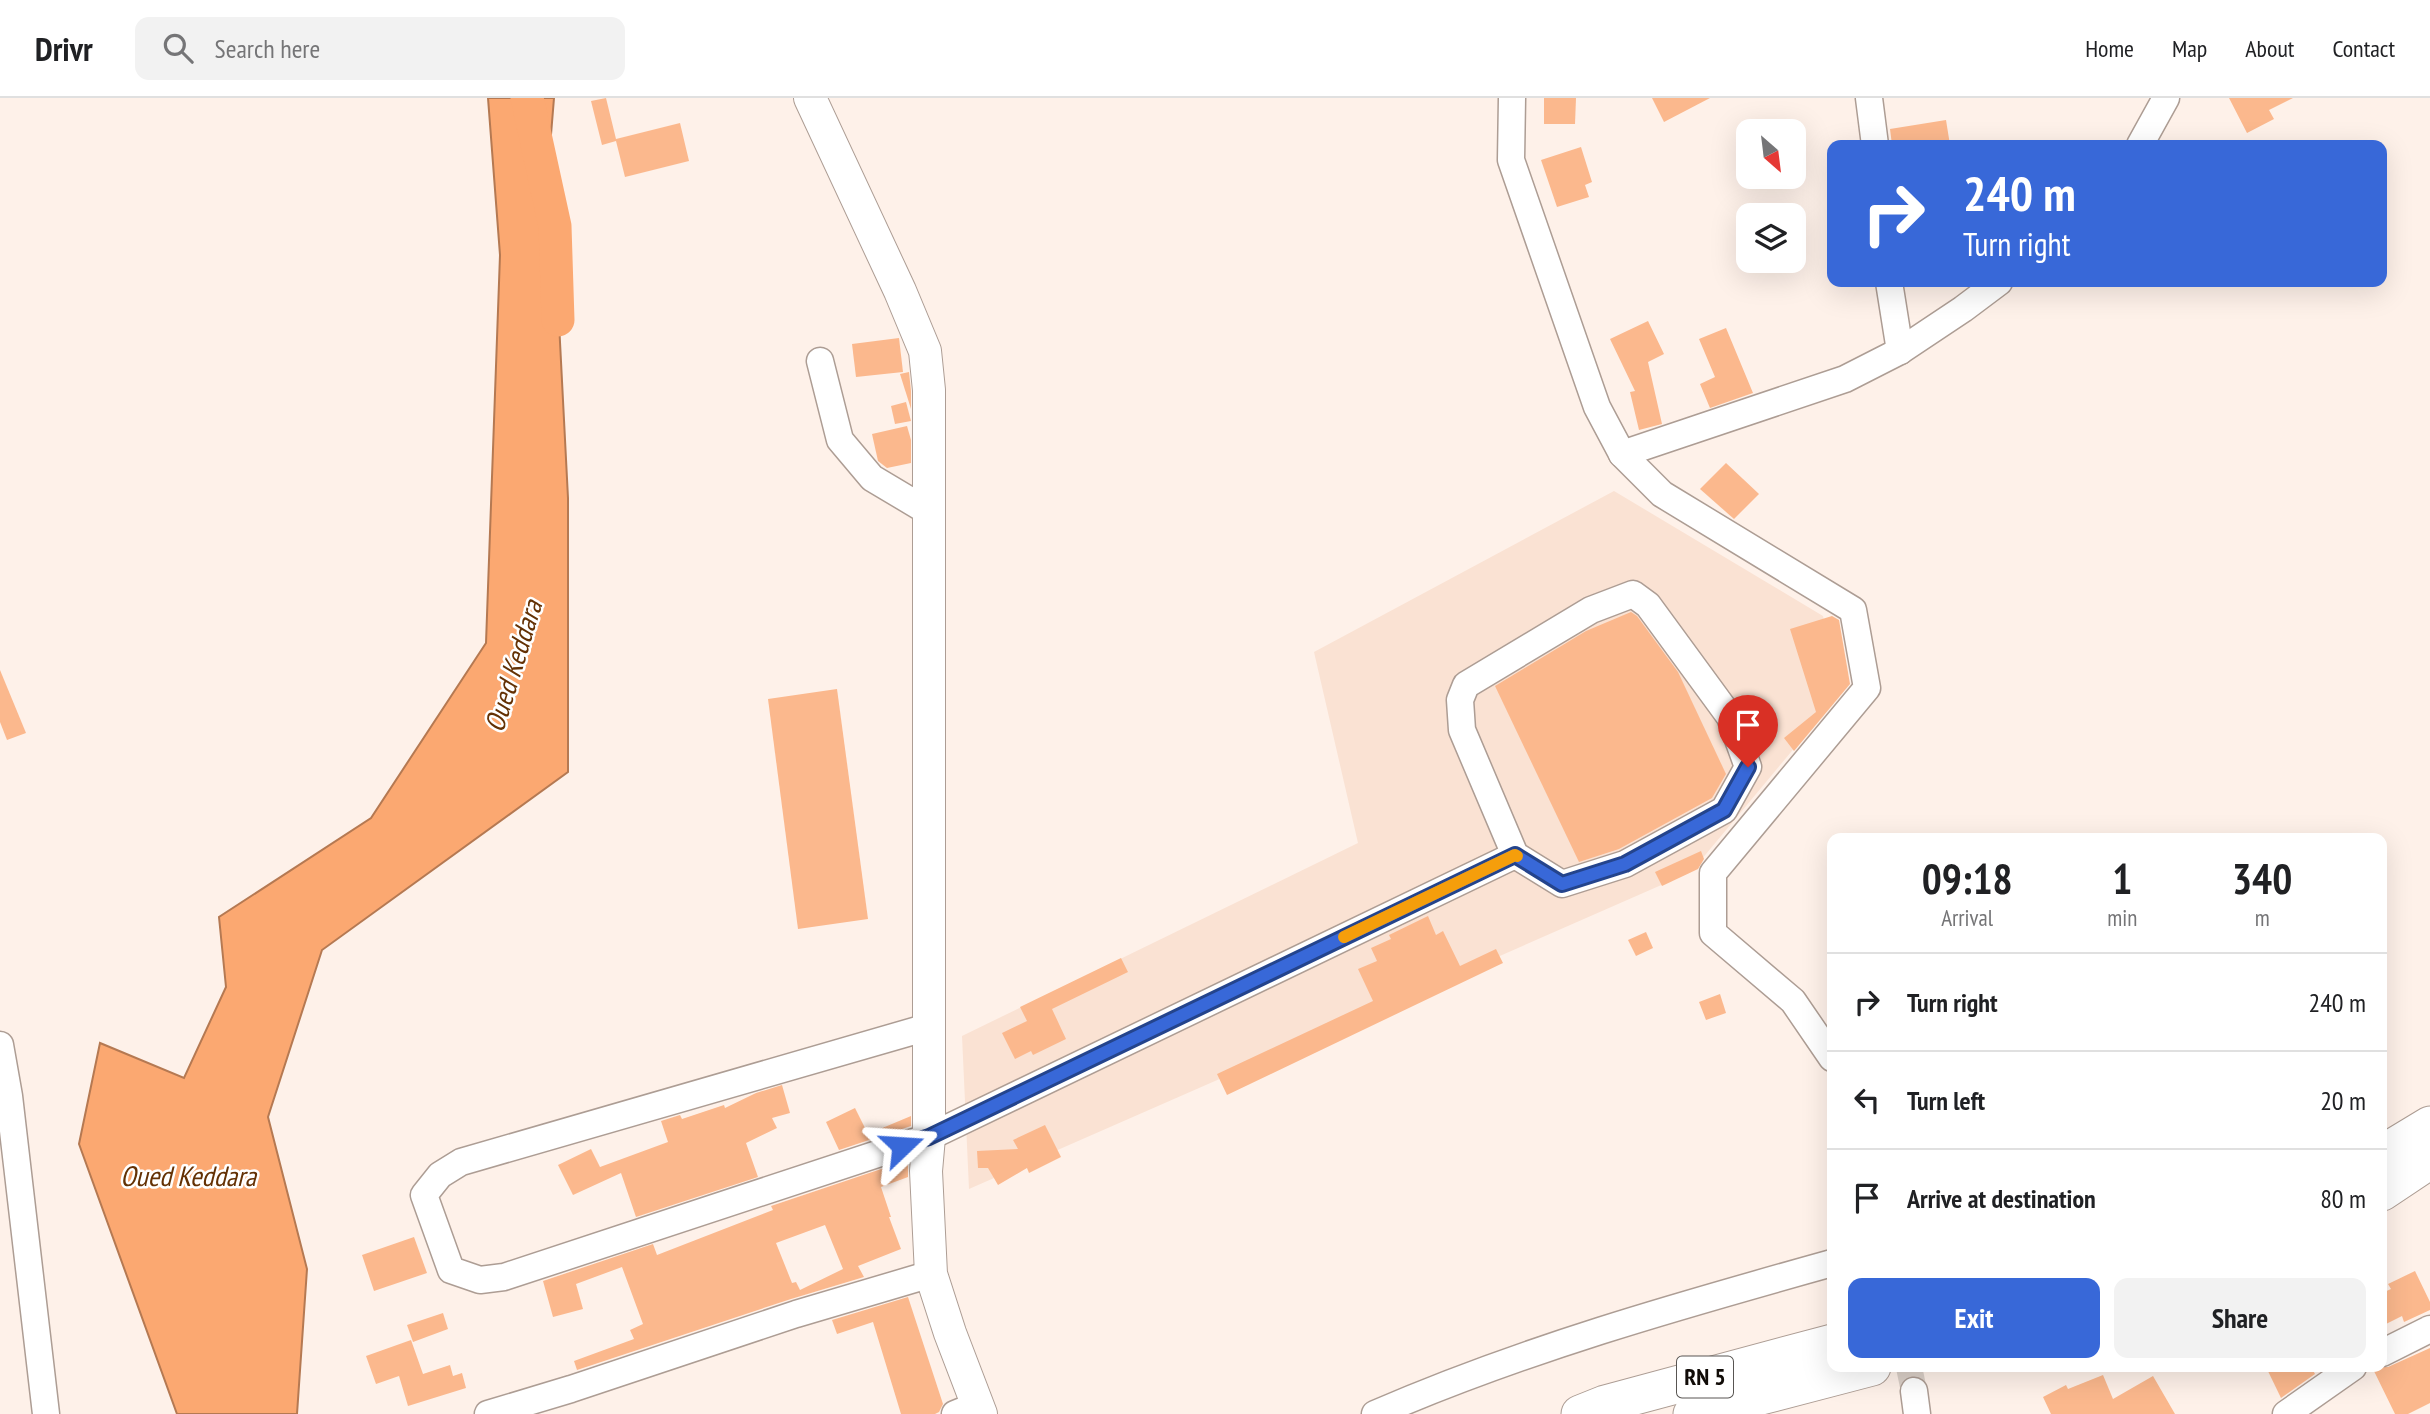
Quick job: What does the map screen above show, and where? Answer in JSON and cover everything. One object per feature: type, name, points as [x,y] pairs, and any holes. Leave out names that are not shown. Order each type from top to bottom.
[{"type":"highway","points":[[2387,1151],[2430,1125]]},
{"type":"highway","points":[[2387,1189],[2430,1160]]},
{"type":"highway","name":"RN 5","points":[[1580,1414],[1605,1404],[1827,1344]]},
{"type":"highway","name":"RN 5","points":[[1692,1414],[1853,1372]]},
{"type":"main road","points":[[810,98],[925,351],[929,390],[929,1137],[926,1171],[931,1274],[971,1411]]},
{"type":"street","points":[[1512,98],[1511,160],[1597,407],[1622,454],[1662,494],[1853,610],[1867,688],[1713,873],[1713,933],[1793,1001],[1827,1051]]},
{"type":"street","points":[[1868,98],[1874,140]]},
{"type":"street","points":[[2143,140],[2166,98]]},
{"type":"street","points":[[1890,287],[1900,351]]},
{"type":"street","points":[[1622,454],[1845,379],[1900,351],[1992,287]]},
{"type":"street","points":[[820,361],[840,440],[872,478],[929,512]]},
{"type":"street","points":[[1633,594],[1648,605],[1730,717],[1748,767],[1724,810],[1625,864],[1562,884],[1515,855],[1462,730],[1460,700],[1466,685],[1591,610],[1633,594]]},
{"type":"street","points":[[928,1027],[461,1163],[440,1175],[424,1195],[451,1270],[480,1280],[504,1277],[929,1137],[1515,855]]},
{"type":"street","points":[[0,1045],[9,1097],[46,1414]]},
{"type":"street","points":[[1375,1414],[1436,1388],[1607,1328],[1827,1264]]},
{"type":"street","points":[[488,1414],[796,1314],[931,1274]]},
{"type":"street","points":[[2387,1350],[2430,1329]]},
{"type":"street","points":[[2286,1414],[2346,1372]]},
{"type":"shaded area","points":[[1614,491],[1823,616],[1841,692],[1691,872],[969,1189],[962,1036],[1358,843],[1314,652]]},
{"type":"water","name":"Oued Keddara","points":[[488,98],[554,98],[550,147],[568,498],[568,772],[322,950],[268,1117],[307,1269],[297,1414],[177,1414],[79,1144],[100,1043],[184,1078],[226,987],[219,917],[371,818],[486,643],[500,255]]},
{"type":"building","points":[[606,98],[616,139],[680,123],[689,161],[625,177],[616,141],[602,145],[591,101]]},
{"type":"building","points":[[1544,98],[1576,98],[1575,124],[1544,124]]},
{"type":"building","points":[[1652,98],[1710,98],[1664,122]]},
{"type":"building","points":[[2229,98],[2293,98],[2269,110],[2274,119],[2247,133]]},
{"type":"building","points":[[1946,120],[1949,140],[1891,140],[1890,129]]},
{"type":"building","points":[[1581,147],[1592,182],[1585,185],[1589,197],[1557,207],[1541,160]]},
{"type":"building","points":[[1648,321],[1664,354],[1648,362],[1662,424],[1639,430],[1630,392],[1635,391],[1610,339]]},
{"type":"building","points":[[1726,328],[1753,393],[1710,408],[1700,384],[1715,377],[1699,339]]},
{"type":"building","points":[[899,338],[903,372],[856,377],[852,344]]},
{"type":"building","points":[[909,372],[911,391],[911,409],[900,374]]},
{"type":"building","points":[[906,402],[911,421],[895,424],[891,406]]},
{"type":"building","points":[[907,426],[911,440],[911,463],[887,468],[878,461],[872,434]]},
{"type":"building","points":[[1726,463],[1759,494],[1734,519],[1700,489]]},
{"type":"building","points":[[1631,612],[1637,616],[1678,672],[1726,774],[1712,798],[1619,849],[1579,862],[1495,686],[1586,631]]},
{"type":"building","points":[[1832,616],[1839,620],[1850,684],[1794,751],[1784,738],[1816,712],[1790,629]]},
{"type":"building","points":[[0,670],[26,733],[7,740],[0,722]]},
{"type":"building","points":[[837,689],[868,919],[798,929],[768,699]]},
{"type":"building","points":[[1701,851],[1704,859],[1698,869],[1662,886],[1655,872]]},
{"type":"building","points":[[1428,916],[1436,935],[1443,931],[1460,966],[1496,949],[1503,963],[1227,1095],[1217,1074],[1373,1001],[1358,969],[1377,961],[1371,948],[1391,939],[1389,935]]},
{"type":"building","points":[[1646,932],[1653,948],[1636,956],[1628,940]]},
{"type":"building","points":[[1121,958],[1128,972],[1052,1009],[1066,1039],[1033,1055],[1031,1051],[1015,1059],[1002,1033],[1027,1021],[1020,1007]]},
{"type":"building","points":[[1720,994],[1726,1013],[1706,1020],[1699,1002]]},
{"type":"building","points":[[782,1085],[790,1113],[772,1118],[777,1128],[746,1143],[758,1177],[636,1217],[621,1173],[573,1195],[558,1165],[591,1149],[600,1167],[668,1142],[661,1121],[680,1115],[682,1119],[724,1105],[725,1108],[756,1093]]},
{"type":"building","points":[[855,1108],[868,1134],[911,1116],[911,1126],[839,1150],[826,1122]]},
{"type":"building","points":[[1045,1125],[1061,1157],[1029,1173],[1027,1168],[998,1185],[988,1168],[978,1168],[977,1151],[1018,1149],[1013,1140]]},
{"type":"building","points":[[908,1160],[908,1177],[881,1187],[901,1249],[858,1266],[864,1277],[577,1370],[574,1361],[634,1339],[630,1330],[643,1324],[622,1267],[576,1284],[583,1309],[553,1317],[543,1281],[653,1244],[657,1255],[773,1210],[771,1206]],"holes":[[[825,1225],[843,1269],[800,1290],[796,1282],[792,1283],[776,1243]]]},
{"type":"building","points":[[414,1237],[427,1273],[374,1291],[362,1255]]},
{"type":"building","points":[[2415,1271],[2430,1302],[2430,1310],[2404,1322],[2402,1316],[2387,1324],[2387,1291],[2391,1289],[2388,1284]]},
{"type":"building","points":[[908,1297],[943,1404],[935,1414],[901,1414],[873,1322],[837,1334],[832,1320]]},
{"type":"building","points":[[443,1313],[448,1329],[413,1342],[407,1325]]},
{"type":"building","points":[[411,1340],[423,1374],[450,1365],[453,1376],[462,1373],[466,1388],[408,1406],[399,1376],[376,1384],[366,1356]]},
{"type":"building","points":[[2430,1348],[2430,1403],[2408,1414],[2395,1414],[2374,1372],[2387,1372],[2388,1367]]},
{"type":"building","points":[[2268,1372],[2314,1372],[2315,1374],[2281,1398]]},
{"type":"building","points":[[2103,1375],[2113,1399],[2153,1376],[2175,1414],[2051,1414],[2043,1397],[2066,1385],[2068,1389]]},
{"type":"waterway","name":"Oued Keddara","points":[[527,98],[555,226],[558,320]]},
{"type":"tunnel","points":[[1910,1372],[1914,1391]]},
{"type":"slow traffic","points":[[1344,937],[1517,856]]},
{"type":"route","points":[[902,1146],[929,1137],[1515,855],[1562,884],[1625,864],[1724,810],[1748,767]]}]
